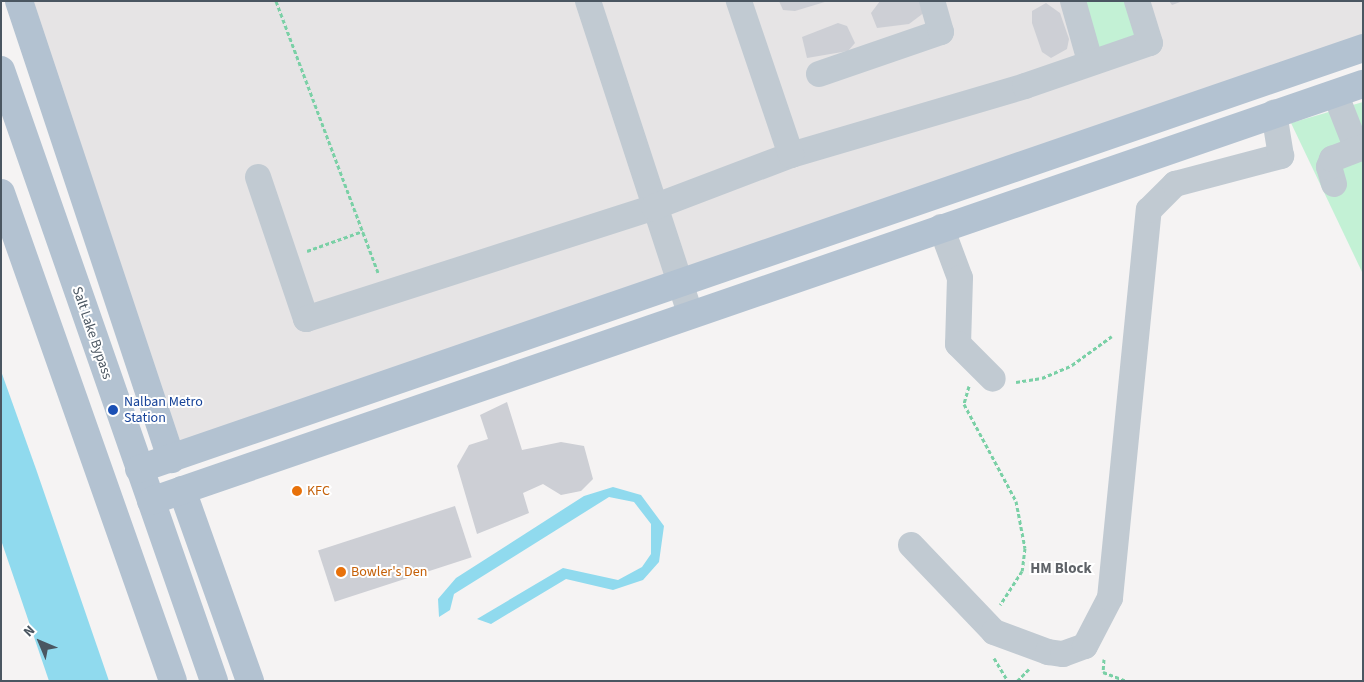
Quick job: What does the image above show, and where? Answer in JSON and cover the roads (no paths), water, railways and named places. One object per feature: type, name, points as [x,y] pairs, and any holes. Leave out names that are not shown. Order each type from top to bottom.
[{"type":"main road","points":[[19,1],[85,205],[172,459]]},
{"type":"main road","points":[[139,469],[1353,52],[1351,88],[690,313],[151,501]]},
{"type":"main road","name":"Salt Lake Bypass","points":[[1,70],[214,681]]},
{"type":"main road","points":[[38,175],[85,205]]},
{"type":"main road","points":[[1,194],[173,681]]},
{"type":"main road","points":[[182,490],[250,681]]},
{"type":"street","points":[[588,1],[690,313]]},
{"type":"street","points":[[739,1],[791,155]]},
{"type":"street","points":[[819,74],[941,32],[932,1]]},
{"type":"street","points":[[1073,1],[1090,61]]},
{"type":"street","points":[[258,178],[306,319],[384,292],[654,207],[791,155],[1025,86],[1090,61],[1150,43],[1137,1]]},
{"type":"street","points":[[1334,184],[1329,167],[1332,159],[1360,148],[1351,88]]},
{"type":"street","points":[[911,545],[994,632],[1063,654],[1084,646],[1103,615],[1110,598],[1149,210],[1175,184],[1281,156],[1274,113]]},
{"type":"street","points":[[941,227],[960,278],[958,344],[984,371]]},
{"type":"street","points":[[172,459],[182,490]]},
{"type":"water","points":[[1,371],[109,681],[49,681],[1,540]]},
{"type":"water","points":[[613,487],[641,495],[664,526],[659,562],[643,580],[613,590],[566,579],[491,624],[477,619],[563,568],[618,580],[642,567],[651,554],[651,524],[634,502],[609,497],[454,594],[450,610],[439,617],[438,599],[456,578],[584,496]]},
{"type":"place","name":"Nalban Metro Station","points":[[113,410]]},
{"type":"place","name":"KFC","points":[[297,491]]},
{"type":"place","name":"Bowler's Den","points":[[341,572]]},
{"type":"district","name":"HM Block","points":[[1061,569]]}]
